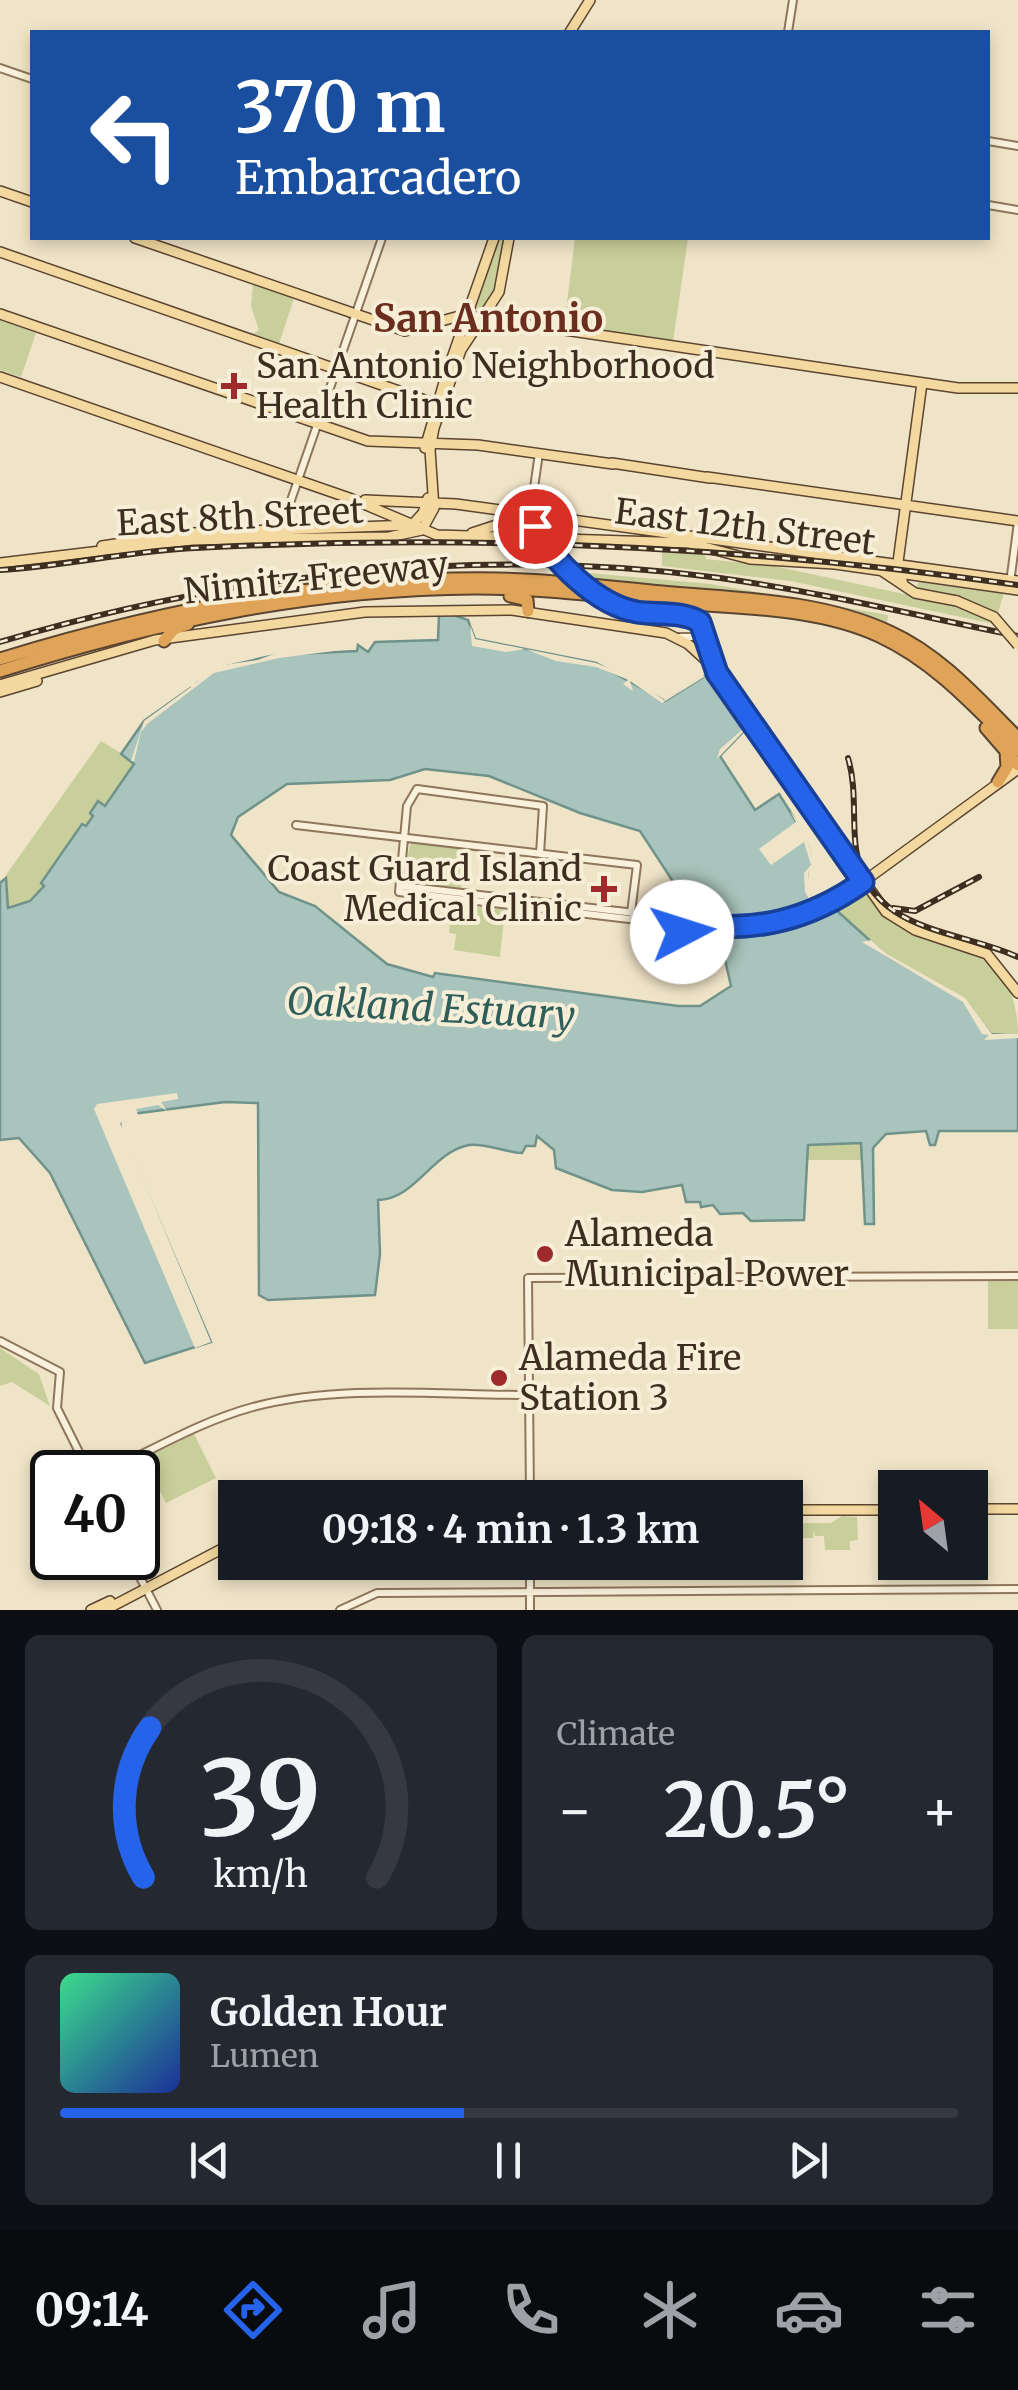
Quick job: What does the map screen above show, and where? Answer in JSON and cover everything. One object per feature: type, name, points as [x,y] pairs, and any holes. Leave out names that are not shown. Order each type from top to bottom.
[{"type":"highway","name":"Nimitz Freeway","points":[[0,655],[230,601],[328,588],[437,580],[532,580],[750,599],[828,612],[888,630],[948,669],[1018,738]]},
{"type":"highway","name":"Nimitz Freeway","points":[[0,670],[126,632],[241,609],[426,590],[532,590],[818,618],[901,647],[933,668],[978,711],[1012,751],[1018,769]]},
{"type":"highway","points":[[426,590],[521,597],[527,600],[528,611]]},
{"type":"highway","points":[[164,641],[241,609]]},
{"type":"highway","points":[[948,669],[978,690],[1018,728]]},
{"type":"highway","points":[[996,785],[1012,751]]},
{"type":"main road","points":[[569,30],[588,0]]},
{"type":"main road","points":[[0,191],[30,201]]},
{"type":"main road","points":[[141,240],[408,332],[467,316],[922,383],[1018,388]]},
{"type":"main road","points":[[492,240],[495,257],[507,258]]},
{"type":"main road","points":[[417,527],[433,513],[428,443],[492,240]]},
{"type":"main road","points":[[439,404],[462,350],[499,292],[510,240]]},
{"type":"main road","points":[[0,252],[439,404]]},
{"type":"main road","points":[[0,314],[368,442],[539,453],[1018,521]]},
{"type":"main road","name":"East 12th Street","points":[[0,377],[352,499],[417,527],[460,536],[672,542],[741,557],[881,571],[897,568],[923,577],[1014,585]]},
{"type":"main road","points":[[902,585],[897,568],[922,383]]},
{"type":"main road","name":"East 12th Street","points":[[352,499],[431,501],[1014,585]]},
{"type":"main road","points":[[391,528],[395,517]]},
{"type":"main road","points":[[460,536],[512,520],[534,527]]},
{"type":"main road","name":"East 8th Street","points":[[280,534],[389,538],[417,527]]},
{"type":"main road","name":"East 8th Street","points":[[0,560],[157,536],[417,527]]},
{"type":"main road","points":[[881,571],[919,595],[957,601],[994,617],[1018,645]]},
{"type":"main road","points":[[919,595],[914,583],[923,577]]},
{"type":"main road","points":[[182,631],[365,612],[458,607],[528,611],[675,636],[699,653],[717,673],[879,905],[902,924],[987,954],[1018,993]]},
{"type":"main road","points":[[0,688],[164,641]]},
{"type":"main road","points":[[863,882],[1018,769]]},
{"type":"main road","points":[[988,1510],[1018,1509]]},
{"type":"main road","points":[[803,1510],[878,1510]]},
{"type":"main road","points":[[92,1610],[218,1550]]},
{"type":"main road","points":[[105,1610],[145,1587]]},
{"type":"street","points":[[788,30],[793,0]]},
{"type":"street","points":[[0,68],[30,78]]},
{"type":"street","points":[[990,141],[1018,146]]},
{"type":"street","points":[[990,206],[1018,210]]},
{"type":"street","points":[[280,534],[381,240]]},
{"type":"street","points":[[539,453],[532,515],[534,527],[549,549],[604,599],[631,610],[692,617],[704,628],[717,673]]},
{"type":"street","points":[[1014,585],[1018,521]]},
{"type":"street","points":[[675,636],[696,638],[704,628]]},
{"type":"street","points":[[699,653],[704,628]]},
{"type":"street","points":[[699,653],[708,641]]},
{"type":"street","points":[[400,889],[406,806],[416,789],[543,806],[540,854]]},
{"type":"street","points":[[296,825],[637,866],[631,912]]},
{"type":"street","points":[[400,889],[631,912],[685,924],[763,926],[832,902],[863,882]]},
{"type":"street","points":[[400,889],[657,923],[673,929],[685,924]]},
{"type":"street","points":[[670,918],[673,929]]},
{"type":"street","points":[[530,1480],[528,1278],[1018,1276]]},
{"type":"street","points":[[0,1341],[60,1372],[57,1408],[78,1450]]},
{"type":"street","points":[[150,1450],[213,1421],[281,1401],[333,1395],[529,1395]]},
{"type":"street","points":[[141,1580],[157,1610]]},
{"type":"street","points":[[530,1580],[530,1610]]},
{"type":"street","points":[[340,1610],[377,1593],[1018,1590]]},
{"type":"green space","points":[[495,240],[506,240],[496,315],[483,313],[461,345]]},
{"type":"green space","points":[[575,240],[688,240],[673,342],[564,327]]},
{"type":"green space","points":[[253,284],[294,298],[279,344],[251,335],[259,330],[251,306]]},
{"type":"green space","points":[[0,320],[36,333],[21,377],[0,370]]},
{"type":"green space","points":[[662,552],[705,554],[706,559],[774,566],[960,606],[994,624],[790,581],[662,566]]},
{"type":"green space","points":[[578,572],[711,584],[888,615],[887,624],[792,599],[584,579]]},
{"type":"green space","points":[[920,581],[1004,593],[998,613],[925,591],[916,586]]},
{"type":"green space","points":[[139,728],[135,764],[104,806],[99,802],[86,826],[82,825],[41,882],[45,886],[31,901],[8,908],[6,875],[101,741],[121,753]]},
{"type":"green space","points":[[411,842],[466,849],[461,890],[408,883],[404,870]]},
{"type":"green space","points":[[859,891],[865,891],[887,914],[911,930],[984,960],[1002,976],[1014,1000],[1018,1036],[991,1035],[827,913]]},
{"type":"green space","points":[[452,904],[505,909],[500,957],[454,950],[456,934],[449,933]]},
{"type":"green space","points":[[861,1143],[865,1160],[808,1160],[808,1145]]},
{"type":"green space","points":[[988,1280],[1018,1280],[1018,1329],[988,1329]]},
{"type":"green space","points":[[0,1348],[39,1374],[50,1406],[12,1382],[0,1386]]},
{"type":"green space","points":[[194,1434],[216,1478],[166,1503],[160,1491],[160,1451]]},
{"type":"green space","points":[[842,1516],[857,1517],[858,1540],[850,1541],[850,1550],[825,1550],[824,1536],[815,1536],[814,1530],[813,1538],[803,1538],[803,1523],[831,1523]]},
{"type":"water","name":"Oakland Estuary","points":[[439,614],[468,620],[475,639],[596,663],[665,701],[705,676],[744,731],[720,756],[755,810],[779,794],[808,846],[813,866],[807,872],[808,893],[818,907],[835,909],[886,955],[965,1001],[991,1034],[1018,1036],[1018,1131],[939,1131],[935,1145],[930,1145],[926,1131],[886,1134],[873,1148],[874,1224],[865,1224],[861,1143],[808,1145],[804,1220],[751,1221],[743,1213],[720,1214],[713,1205],[701,1207],[700,1202],[686,1202],[682,1185],[642,1192],[612,1190],[556,1168],[554,1150],[537,1136],[535,1146],[526,1146],[522,1153],[469,1145],[445,1156],[403,1192],[378,1200],[380,1254],[375,1295],[268,1300],[259,1295],[258,1103],[225,1102],[132,1114],[120,1122],[121,1131],[211,1342],[145,1363],[50,1173],[19,1138],[0,1140],[0,883],[6,878],[8,908],[30,901],[44,886],[41,883],[82,824],[86,826],[93,816],[90,813],[98,801],[105,806],[134,764],[121,754],[144,721],[219,668],[275,655],[357,651],[358,645],[368,652],[375,642],[438,640]],"holes":[[[425,769],[489,776],[580,813],[640,831],[704,929],[723,951],[731,986],[700,1006],[678,1006],[435,973],[433,977],[387,964],[315,906],[279,892],[231,835],[238,817],[287,784],[390,780]]]},
{"type":"pier","points":[[470,624],[475,639],[596,663],[630,677],[664,700],[703,675],[744,731],[717,759],[720,749],[742,730],[704,677],[662,703],[630,681],[633,691],[623,684],[628,680],[596,667],[556,661],[525,649],[506,652],[472,646]]},
{"type":"pier","points":[[350,649],[279,658],[214,673],[147,724],[131,761],[144,721],[191,687],[190,683],[196,683],[211,667],[258,660],[276,653]]},
{"type":"pier","points":[[790,811],[810,837],[807,840],[816,866],[808,873],[811,895],[819,906],[833,905],[830,910],[771,928],[698,929],[694,922],[753,924],[814,908],[805,892],[804,873],[811,865],[804,842],[771,865],[759,849],[796,822]]},
{"type":"pier","points":[[871,940],[887,954],[965,998],[992,1034],[1018,1034],[1018,1038],[984,1040],[989,1035],[982,1034],[963,1002],[862,942]]},
{"type":"pier","points":[[177,1093],[178,1099],[161,1102],[167,1111],[158,1105],[136,1109],[138,1115],[120,1123],[211,1342],[195,1348],[94,1109],[97,1104]]},
{"type":"railway","points":[[0,570],[195,548],[504,543],[711,552],[1018,585]]},
{"type":"railway","points":[[0,642],[176,598],[266,583],[357,572],[539,565],[720,578],[1018,636]]},
{"type":"railway","points":[[848,758],[856,849],[864,877],[878,897],[919,924],[1018,957]]},
{"type":"railway","points":[[893,908],[915,911],[979,877]]},
{"type":"place","name":"San Antonio Neighborhood Health Clinic","points":[[234,386]]},
{"type":"place","name":"Coast Guard Island Medical Clinic","points":[[604,889]]},
{"type":"place","name":"Alameda Municipal Power","points":[[545,1254]]},
{"type":"place","name":"Alameda Fire Station 3","points":[[499,1378]]},
{"type":"district","name":"San Antonio","points":[[488,318]]},
{"type":"route","points":[[535,526],[549,549],[608,602],[631,610],[692,617],[700,622],[717,673],[863,882],[822,908],[787,921],[738,928],[690,924],[683,926],[682,932]]}]
